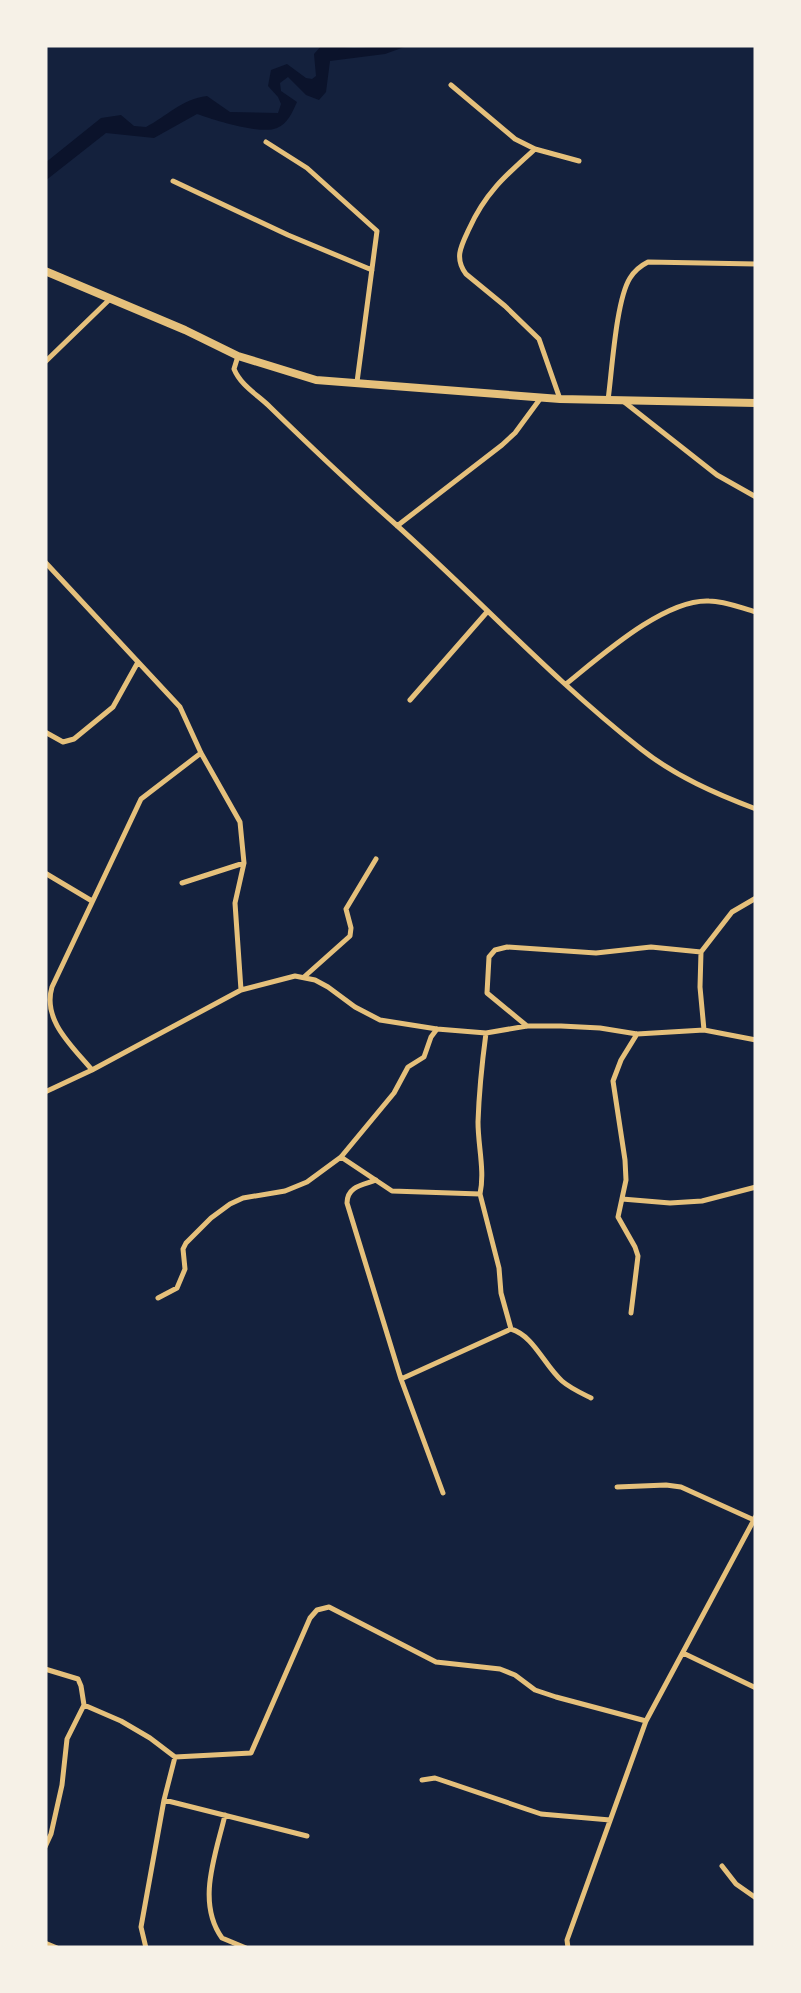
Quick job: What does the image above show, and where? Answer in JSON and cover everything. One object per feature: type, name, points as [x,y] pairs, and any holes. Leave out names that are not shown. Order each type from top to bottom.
[{"type":"main road","points":[[45,271],[238,356],[316,380],[560,399],[756,403]]},
{"type":"street","points":[[451,85],[515,139],[535,149],[580,161]]},
{"type":"street","points":[[266,142],[307,168],[376,228],[356,385]]},
{"type":"street","points":[[535,149],[488,193],[458,256],[466,274],[539,339],[560,399]]},
{"type":"street","points":[[173,182],[372,270]]},
{"type":"street","points":[[608,401],[622,297],[638,267],[648,262],[756,264]]},
{"type":"street","points":[[45,362],[110,298]]},
{"type":"street","points":[[238,356],[234,370],[240,382],[566,684],[665,766],[756,809]]},
{"type":"street","points":[[397,526],[502,446],[541,397]]},
{"type":"street","points":[[623,401],[717,475],[756,496]]},
{"type":"street","points":[[45,562],[180,707],[240,822],[244,863],[235,903],[241,990]]},
{"type":"street","points":[[566,684],[616,644],[674,607],[708,601],[756,612]]},
{"type":"street","points":[[410,700],[487,612]]},
{"type":"street","points":[[45,732],[63,742],[74,738],[118,702],[138,662]]},
{"type":"street","points":[[92,1070],[62,1034],[49,996],[141,799],[201,752]]},
{"type":"street","points":[[304,976],[350,936],[346,909],[376,860]]},
{"type":"street","points":[[182,884],[244,863]]},
{"type":"street","points":[[45,873],[92,901]]},
{"type":"street","points":[[704,1030],[701,952],[732,912],[756,898]]},
{"type":"street","points":[[526,1026],[488,995],[489,957],[496,950],[508,947],[596,953],[651,947],[701,952]]},
{"type":"street","points":[[45,1092],[241,990],[295,976],[328,987],[380,1020],[437,1030],[486,1034],[526,1026],[600,1028],[637,1034],[704,1030],[756,1040]]},
{"type":"street","points":[[158,1298],[177,1288],[185,1269],[186,1243],[220,1211],[243,1198],[284,1191],[307,1182],[341,1157],[394,1093],[408,1067],[424,1057],[437,1030]]},
{"type":"street","points":[[486,1034],[478,1124],[480,1194],[511,1328]]},
{"type":"street","points":[[631,1312],[638,1256],[618,1216],[626,1160],[614,1081],[637,1034]]},
{"type":"street","points":[[341,1157],[392,1191],[480,1194]]},
{"type":"street","points":[[376,1180],[350,1191],[347,1204],[400,1379],[442,1493]]},
{"type":"street","points":[[622,1199],[702,1201],[756,1187]]},
{"type":"street","points":[[400,1379],[511,1328],[524,1333],[563,1382],[590,1398]]},
{"type":"street","points":[[568,1948],[567,1940],[646,1721],[755,1518],[681,1487],[617,1487]]},
{"type":"street","points":[[84,1705],[150,1738],[176,1756],[251,1753],[310,1618],[316,1610],[329,1607],[436,1662],[500,1669],[556,1698],[646,1721]]},
{"type":"street","points":[[683,1654],[756,1688]]},
{"type":"street","points":[[45,1670],[78,1679],[84,1705],[67,1739],[62,1785],[45,1847]]},
{"type":"street","points":[[146,1948],[141,1926],[176,1756]]},
{"type":"street","points":[[422,1780],[435,1778],[541,1814],[610,1820]]},
{"type":"street","points":[[164,1800],[307,1836]]},
{"type":"street","points":[[224,1815],[207,1895],[210,1914],[222,1938],[246,1948]]},
{"type":"street","points":[[722,1866],[736,1884],[756,1898]]},
{"type":"street","points":[[45,1943],[57,1948]]},
{"type":"water","points":[[322,45],[410,45],[385,54],[330,61],[326,92],[319,100],[306,95],[288,77],[280,83],[281,91],[297,102],[287,120],[277,128],[249,128],[197,114],[154,138],[106,133],[45,181],[45,163],[101,118],[121,115],[134,126],[146,127],[182,104],[207,96],[230,112],[278,113],[281,104],[268,86],[271,70],[287,64],[312,79],[316,76],[314,54]]}]
